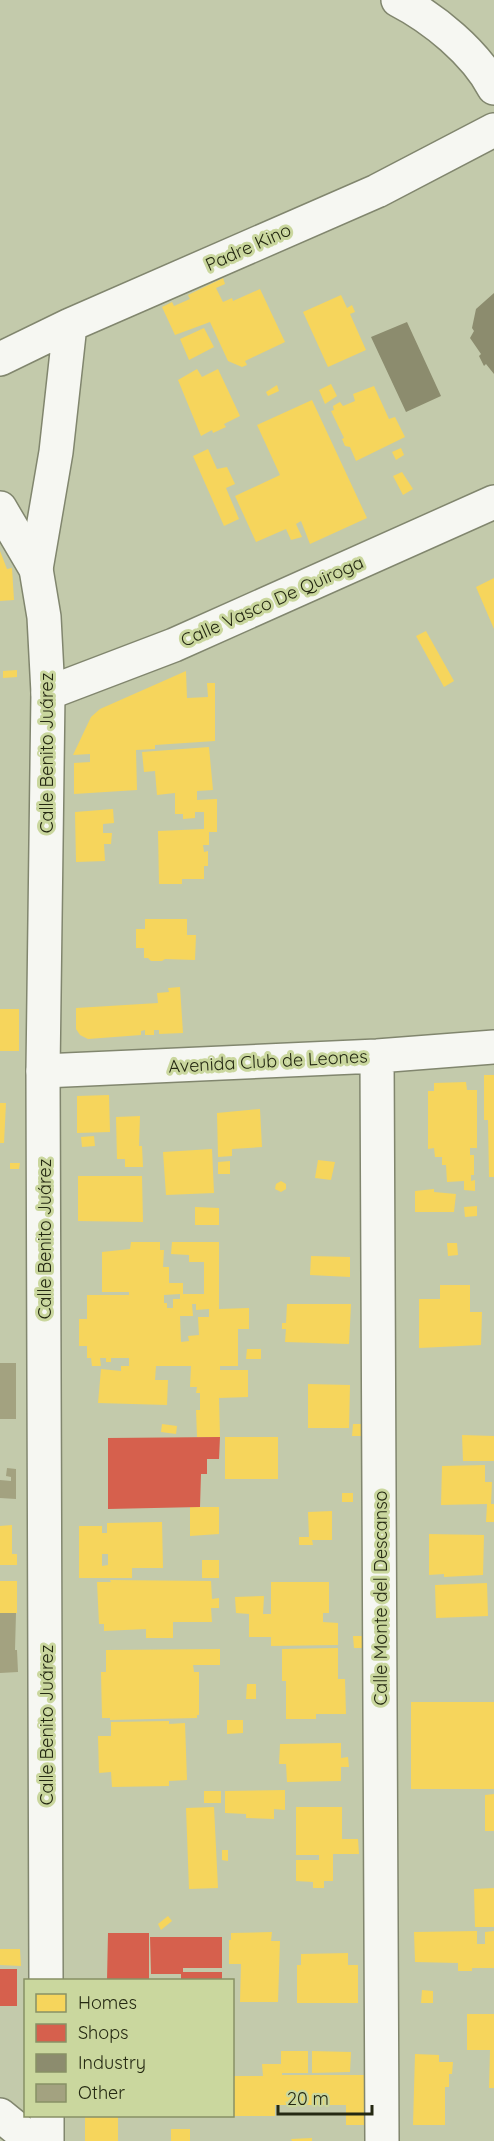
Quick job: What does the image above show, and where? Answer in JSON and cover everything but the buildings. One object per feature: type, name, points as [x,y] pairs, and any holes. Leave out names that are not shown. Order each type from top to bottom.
[{"type":"street","points":[[398,0],[418,10],[463,47],[494,88]]},
{"type":"street","name":"Padre Kino","points":[[0,359],[70,325],[377,191],[494,130]]},
{"type":"street","points":[[36,569],[56,452],[70,325]]},
{"type":"street","name":"Calle Vasco De Quiroga","points":[[48,693],[174,645],[494,502]]},
{"type":"street","name":"Calle Benito Juárez","points":[[0,508],[36,569],[44,617],[48,693],[43,1071],[46,1979]]},
{"type":"street","name":"Avenida Club de Leones","points":[[43,1071],[377,1056],[494,1047]]},
{"type":"street","name":"Calle Monte del Descanso","points":[[377,1056],[382,2141]]},
{"type":"street","points":[[0,2115],[32,2141]]},
{"type":"street","points":[[46,2117],[46,2141]]}]
